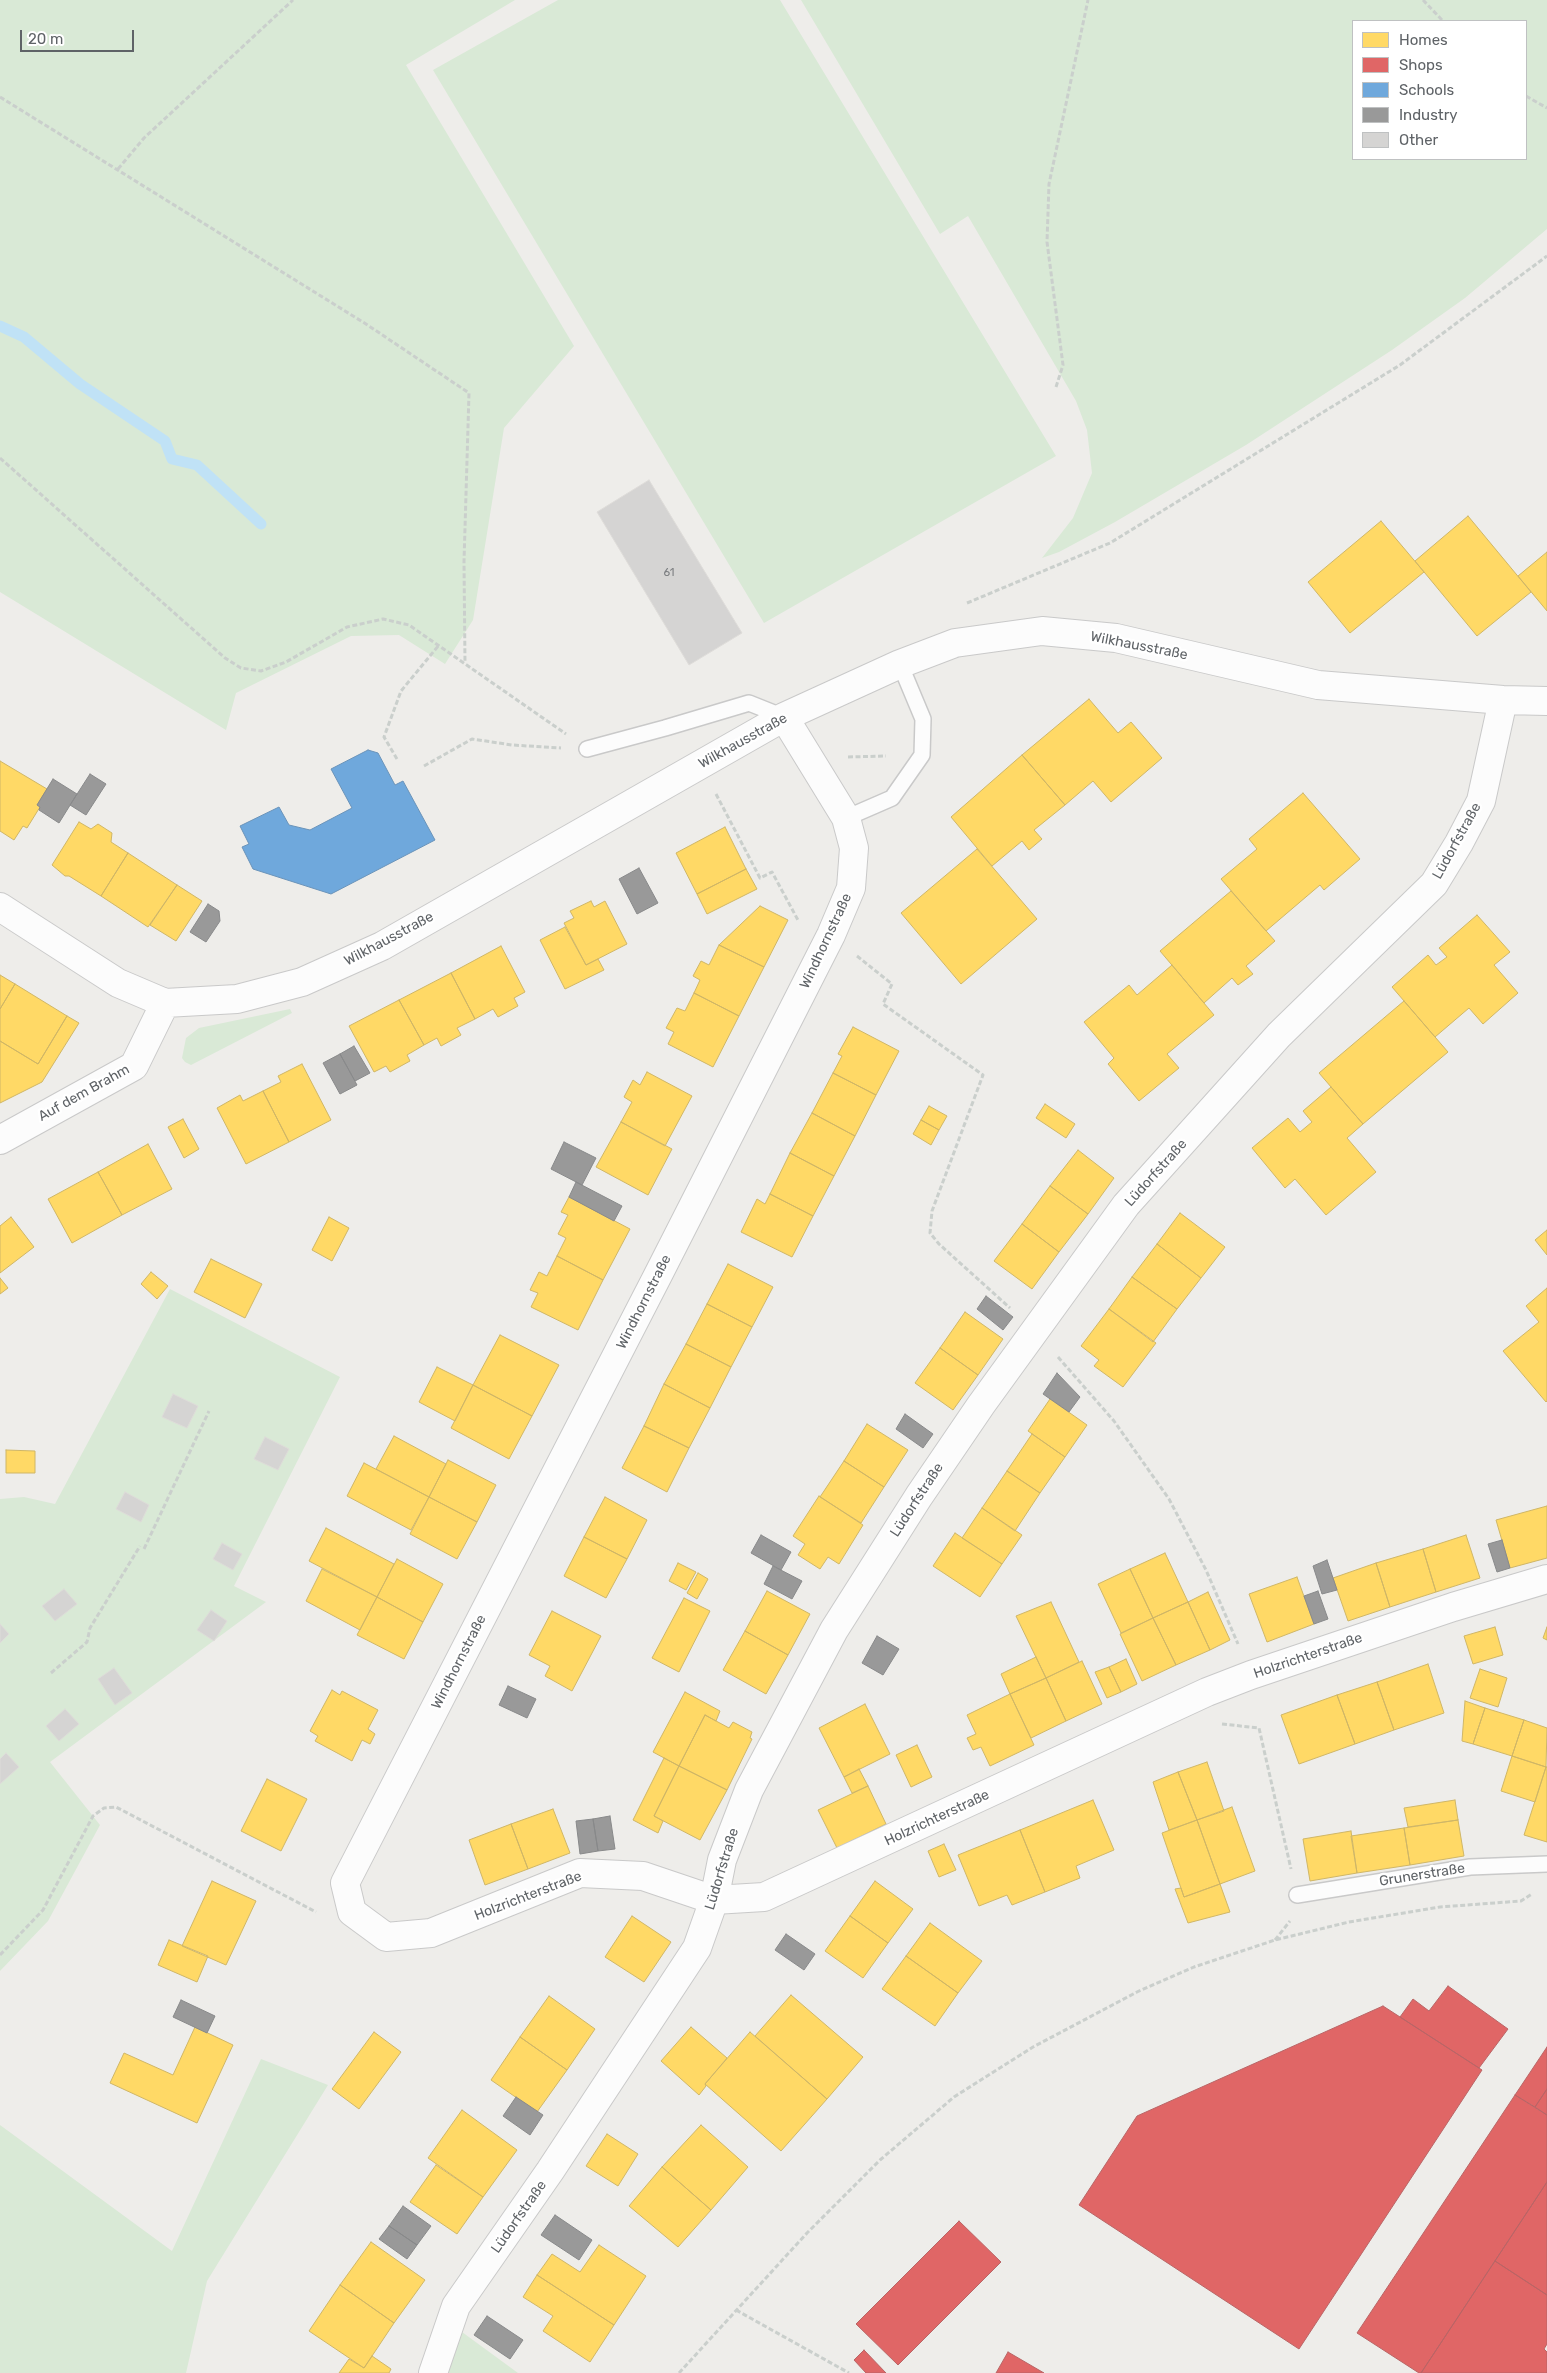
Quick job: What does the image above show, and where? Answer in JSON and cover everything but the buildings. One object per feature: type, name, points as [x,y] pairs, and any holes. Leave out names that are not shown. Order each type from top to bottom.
[{"type":"street","name":"Wilkhausstraße","points":[[0,907],[118,983],[165,1003],[237,999],[302,982],[382,946],[784,717],[900,664],[955,643],[1042,630],[1116,638],[1318,685],[1503,700],[1547,701]]},
{"type":"street","name":"Lüdorfstraße","points":[[433,2373],[456,2306],[550,2171],[697,1948],[714,1900],[722,1860],[749,1790],[834,1630],[919,1496],[980,1404],[1126,1205],[1279,1035],[1434,884],[1459,843],[1480,801],[1503,700]]},
{"type":"street","name":"Windhornstraße","points":[[345,1882],[831,935],[851,888],[854,848],[846,818],[784,717]]},
{"type":"street","name":"Auf dem Brahm","points":[[0,1140],[134,1066],[165,1003]]},
{"type":"street","name":"Holzrichterstraße","points":[[345,1882],[352,1912],[386,1936],[432,1933],[580,1873],[643,1876],[714,1900],[764,1897],[1206,1692],[1453,1607],[1547,1579]]},
{"type":"lane","points":[[846,818],[892,798],[922,755],[923,718],[900,664]]},
{"type":"lane","points":[[587,749],[749,703],[784,717]]},
{"type":"lane","name":"Grunerstraße","points":[[1297,1895],[1470,1867],[1547,1864]]},
{"type":"path","points":[[118,168],[144,138],[293,0]]},
{"type":"path","points":[[1056,386],[1063,365],[1046,242],[1049,184],[1088,0]]},
{"type":"path","points":[[1423,0],[1442,20]]},
{"type":"path","points":[[0,97],[118,168],[366,324],[469,393],[464,562],[464,663]]},
{"type":"path","points":[[1527,97],[1547,108]]},
{"type":"path","points":[[967,603],[1110,543],[1204,487],[1400,366],[1547,256]]},
{"type":"path","points":[[0,458],[225,658],[241,668],[261,671],[286,662],[348,627],[383,618],[409,625],[587,749]]},
{"type":"path","points":[[397,759],[384,737],[400,691],[439,645]]},
{"type":"path","points":[[424,766],[472,739],[512,745],[587,749]]},
{"type":"path","points":[[810,759],[922,755]]},
{"type":"path","points":[[701,764],[760,878],[772,872],[818,960]]},
{"type":"path","points":[[831,935],[892,984],[883,1004],[914,1025]]},
{"type":"path","points":[[51,1673],[87,1642],[90,1628],[142,1547],[209,1411]]},
{"type":"path","points":[[1221,1723],[1259,1728],[1300,1909],[1275,1940]]},
{"type":"path","points":[[0,1955],[43,1910],[93,1816],[104,1808],[116,1807],[319,1914]]},
{"type":"path","points":[[679,2373],[807,2233],[880,2160],[954,2097],[1033,2047],[1137,1992],[1194,1967],[1275,1940],[1348,1922],[1440,1907],[1521,1900]]},
{"type":"path","points":[[736,2310],[849,2373]]},
{"type":"green space","points":[[0,0],[515,0],[406,65],[574,346],[504,428],[473,620],[445,664],[399,635],[351,636],[236,693],[226,730],[0,592]]},
{"type":"green space","points":[[558,0],[780,0],[1056,456],[764,623],[433,70]]},
{"type":"green space","points":[[801,0],[1547,0],[1547,229],[1465,298],[1392,350],[1246,445],[1115,522],[1059,552],[1042,558],[1073,518],[1092,473],[1087,430],[1076,401],[968,216],[940,234]]},
{"type":"green space","points":[[290,1009],[292,1013],[191,1065],[182,1058],[186,1038],[199,1028]]},
{"type":"green space","points":[[170,1289],[340,1377],[234,1586],[266,1602],[50,1762],[100,1825],[48,1921],[0,1971],[0,1499],[24,1497],[55,1504]]},
{"type":"green space","points":[[261,2059],[328,2085],[207,2281],[186,2373],[0,2373],[0,2125],[172,2251]]},
{"type":"green space","points":[[462,2332],[518,2373],[428,2373]]},
{"type":"waterway","points":[[0,326],[24,337],[80,384],[165,441],[172,459],[197,465],[261,524]]}]
